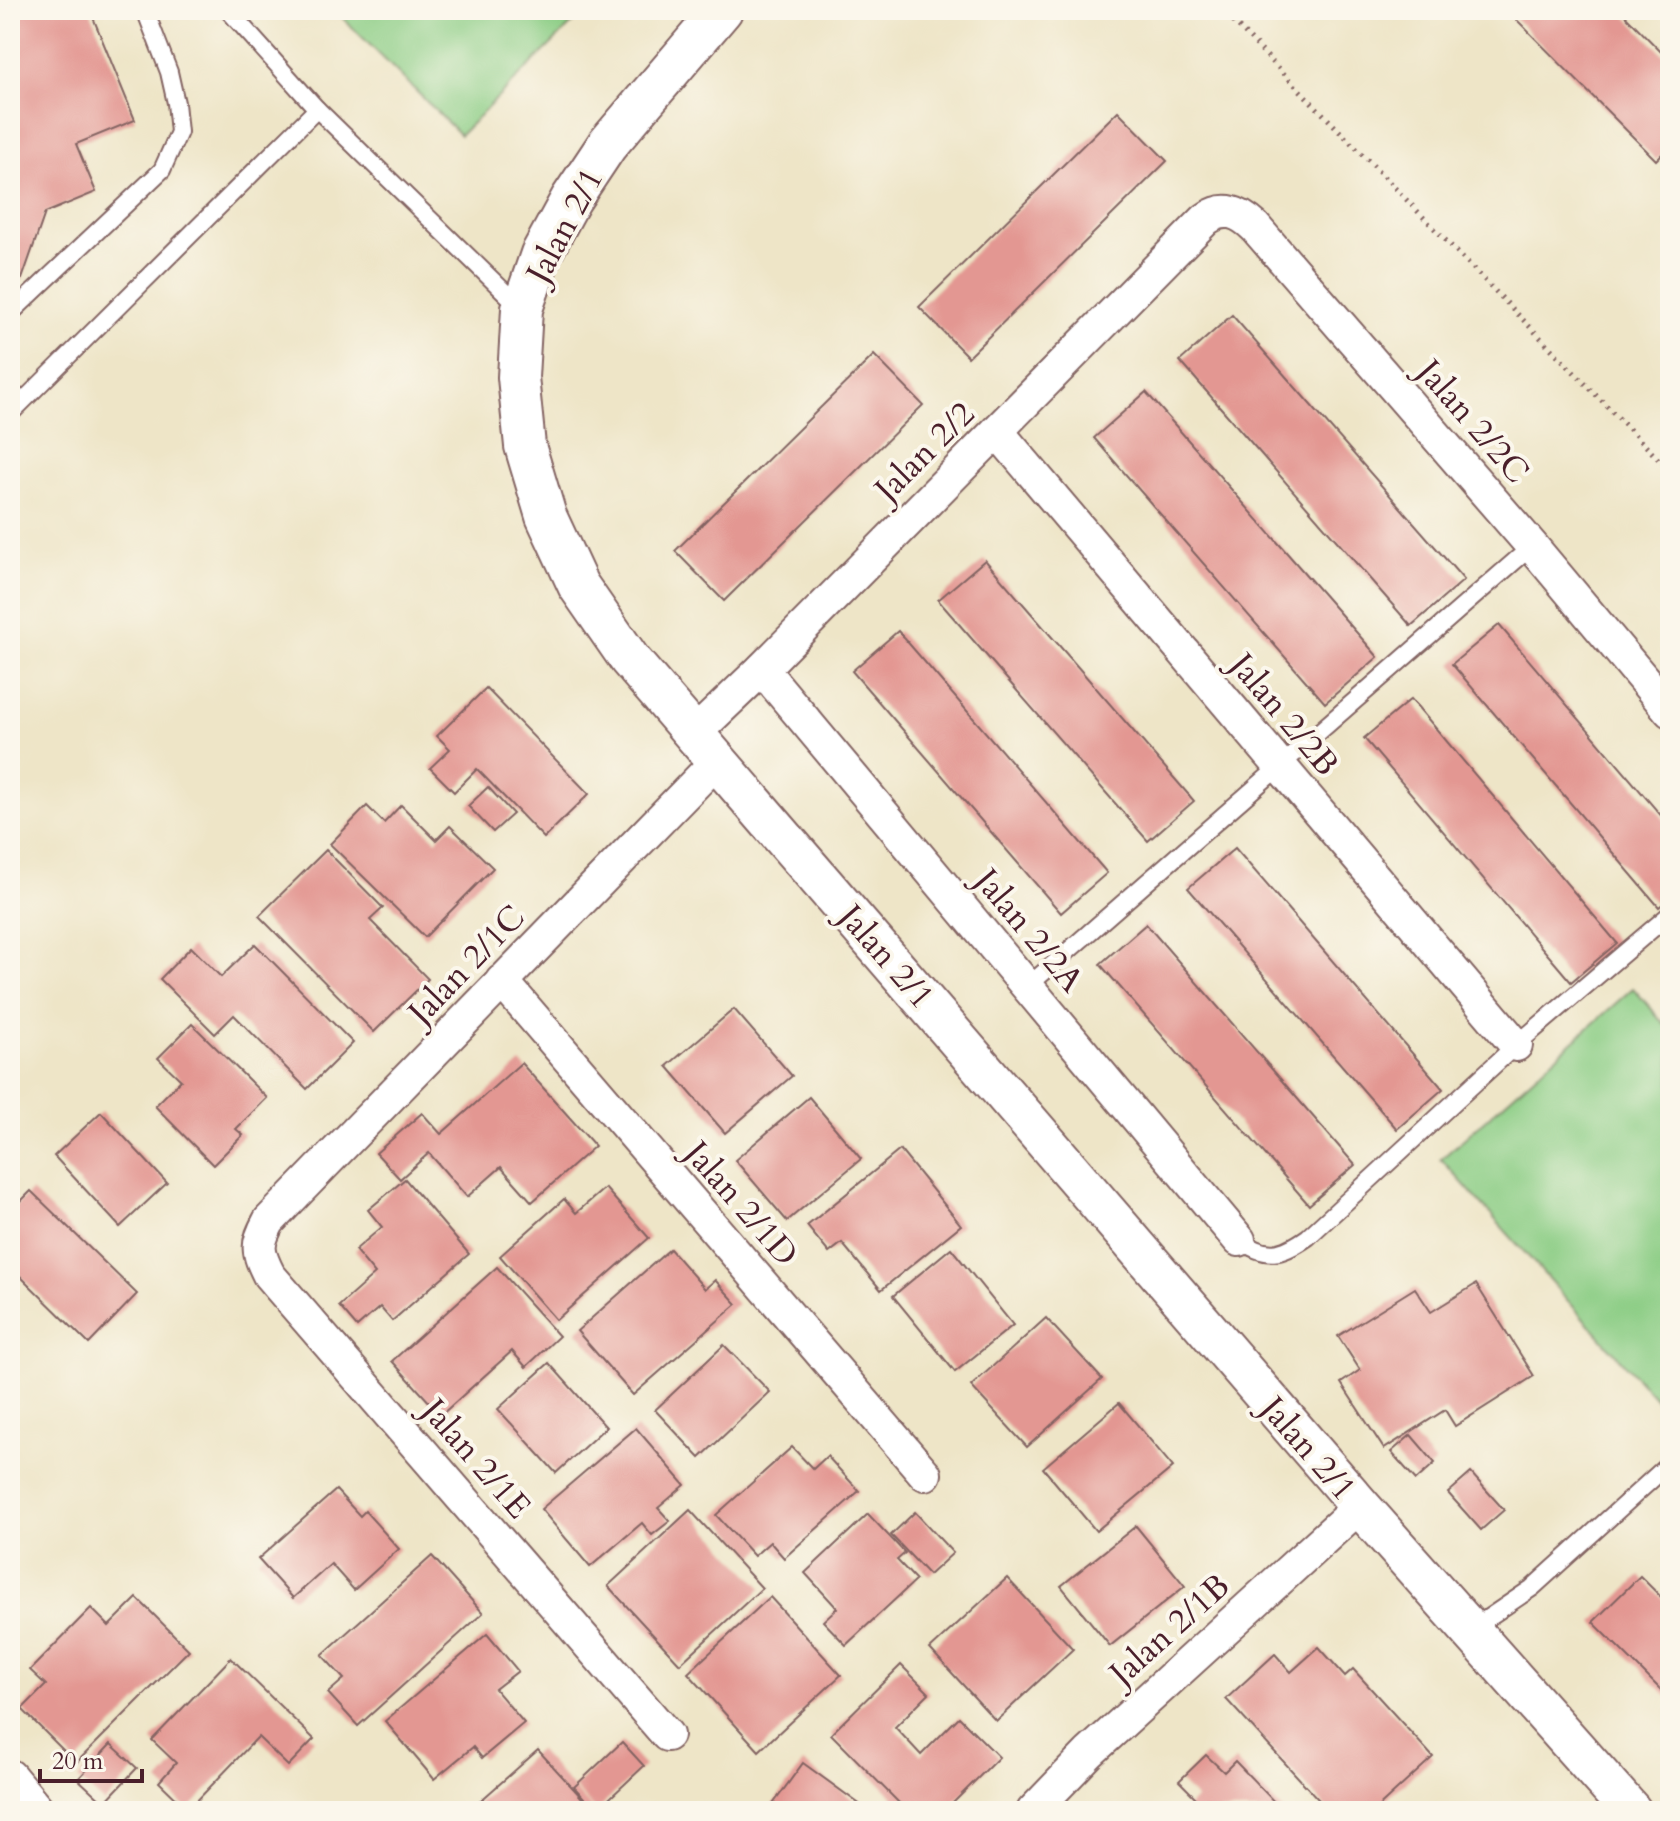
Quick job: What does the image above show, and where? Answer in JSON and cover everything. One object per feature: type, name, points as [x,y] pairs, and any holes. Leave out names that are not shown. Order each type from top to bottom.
[{"type":"street","name":"Jalan 2/1","points":[[722,10],[633,113],[578,188],[541,254],[522,309],[518,377],[525,446],[546,516],[578,585],[630,660],[1360,1506],[1631,1811]]},
{"type":"street","name":"Jalan 2/2C","points":[[1206,219],[1217,212],[1229,211],[1244,216],[1255,227],[1532,546],[1670,711]]},
{"type":"street","name":"Jalan 2/2","points":[[706,747],[762,669],[1206,219]]},
{"type":"street","name":"Jalan 2/2B","points":[[997,431],[1516,1045]]},
{"type":"street","name":"Jalan 2/2A","points":[[762,669],[1239,1240]]},
{"type":"street","name":"Jalan 2/1C","points":[[269,1221],[502,981],[706,747]]},
{"type":"street","name":"Jalan 2/1D","points":[[502,981],[925,1474]]},
{"type":"street","name":"Jalan 2/1E","points":[[269,1221],[259,1247],[259,1255],[269,1275],[667,1735]]},
{"type":"street","name":"Jalan 2/1B","points":[[1033,1811],[1089,1753],[1360,1506]]},
{"type":"street","points":[[10,1776],[39,1811]]},
{"type":"lane","points":[[10,314],[162,170],[179,132],[169,72],[145,10]]},
{"type":"lane","points":[[228,10],[317,109],[522,309]]},
{"type":"lane","points":[[10,414],[317,109]]},
{"type":"lane","points":[[1028,986],[1532,546]]},
{"type":"lane","points":[[1239,1240],[1255,1251],[1273,1254],[1291,1249],[1308,1237],[1516,1045],[1670,914]]},
{"type":"lane","points":[[1470,1630],[1532,1588],[1670,1463]]},
{"type":"path","points":[[1222,10],[1670,471]]},
{"type":"green space","points":[[335,10],[586,10],[460,135]]},
{"type":"green space","points":[[1633,988],[1670,1030],[1670,1403],[1664,1408],[1441,1159]]},
{"type":"building","points":[[10,10],[90,10],[135,120],[76,144],[96,192],[45,213],[22,279],[10,284]]},
{"type":"building","points":[[1507,10],[1620,10],[1670,61],[1670,146],[1656,160]]},
{"type":"building","points":[[1118,111],[1167,161],[968,357],[919,307]]},
{"type":"building","points":[[1232,315],[1464,580],[1411,626],[1180,361]]},
{"type":"building","points":[[874,355],[923,405],[724,601],[675,551]]},
{"type":"building","points":[[1146,392],[1378,657],[1325,703],[1094,438]]},
{"type":"building","points":[[985,560],[1194,801],[1148,841],[938,600]]},
{"type":"building","points":[[1499,625],[1670,826],[1670,898],[1659,907],[1452,664]]},
{"type":"building","points":[[898,631],[1107,873],[1061,913],[852,671]]},
{"type":"building","points":[[486,688],[589,794],[544,838],[477,769],[454,792],[430,768],[450,749],[437,736]]},
{"type":"building","points":[[1411,699],[1617,943],[1571,982],[1364,738]]},
{"type":"building","points":[[488,787],[513,814],[493,832],[468,806]]},
{"type":"building","points":[[401,805],[436,840],[450,826],[493,868],[425,937],[330,844],[367,806],[384,823]]},
{"type":"building","points":[[1235,848],[1443,1089],[1397,1129],[1188,888]]},
{"type":"building","points":[[326,850],[383,908],[370,920],[428,979],[374,1032],[259,916]]},
{"type":"building","points":[[1146,924],[1355,1165],[1309,1205],[1100,964]]},
{"type":"building","points":[[255,944],[353,1043],[307,1089],[234,1015],[215,1034],[160,979],[191,947],[221,977]]},
{"type":"building","points":[[734,1009],[792,1076],[725,1133],[667,1066]]},
{"type":"building","points":[[192,1024],[267,1098],[236,1129],[243,1135],[213,1165],[155,1106],[181,1080],[158,1058]]},
{"type":"building","points":[[521,1063],[595,1146],[532,1202],[501,1167],[467,1197],[429,1153],[400,1179],[376,1153],[422,1113],[441,1134]]},
{"type":"building","points":[[809,1097],[861,1159],[787,1221],[735,1160]]},
{"type":"building","points":[[101,1112],[167,1183],[120,1227],[54,1156]]},
{"type":"building","points":[[900,1150],[961,1225],[881,1290],[842,1243],[829,1253],[807,1226]]},
{"type":"building","points":[[405,1179],[469,1254],[392,1321],[380,1307],[357,1327],[339,1306],[375,1274],[355,1250],[382,1227],[368,1210]]},
{"type":"building","points":[[605,1188],[649,1238],[556,1320],[500,1256],[564,1199],[576,1213]]},
{"type":"building","points":[[31,1191],[137,1294],[89,1344],[10,1266],[10,1212]]},
{"type":"building","points":[[951,1248],[1013,1325],[955,1372],[893,1296]]},
{"type":"building","points":[[670,1249],[705,1289],[715,1280],[737,1304],[633,1395],[577,1331]]},
{"type":"building","points":[[497,1267],[559,1336],[526,1367],[512,1351],[441,1415],[392,1361]]},
{"type":"building","points":[[1476,1284],[1534,1376],[1455,1426],[1445,1410],[1384,1449],[1341,1383],[1360,1370],[1338,1336],[1415,1288],[1431,1312]]},
{"type":"building","points":[[1046,1318],[1102,1379],[1027,1447],[971,1386]]},
{"type":"building","points":[[724,1345],[770,1392],[700,1458],[655,1410]]},
{"type":"building","points":[[549,1363],[606,1427],[556,1473],[498,1409]]},
{"type":"building","points":[[1119,1403],[1173,1467],[1096,1531],[1043,1468]]},
{"type":"building","points":[[636,1428],[685,1485],[658,1508],[670,1521],[652,1535],[642,1523],[590,1567],[541,1509]]},
{"type":"building","points":[[1411,1435],[1435,1463],[1416,1480],[1391,1452]]},
{"type":"building","points":[[792,1447],[813,1469],[827,1456],[859,1491],[784,1558],[770,1542],[754,1556],[716,1515]]},
{"type":"building","points":[[1471,1473],[1504,1510],[1481,1530],[1448,1493]]},
{"type":"building","points":[[336,1490],[360,1516],[365,1511],[399,1549],[354,1590],[331,1564],[293,1598],[258,1559]]},
{"type":"building","points":[[690,1510],[762,1588],[680,1664],[608,1586]]},
{"type":"building","points":[[915,1512],[953,1553],[929,1575],[891,1535]]},
{"type":"building","points":[[868,1514],[905,1553],[897,1560],[916,1580],[846,1645],[823,1621],[837,1608],[805,1573]]},
{"type":"building","points":[[1136,1526],[1185,1586],[1110,1646],[1061,1586]]},
{"type":"building","points":[[432,1556],[483,1613],[358,1726],[328,1693],[344,1679],[322,1655]]},
{"type":"building","points":[[1640,1576],[1670,1606],[1670,1699],[1593,1622]]},
{"type":"building","points":[[1007,1578],[1073,1649],[996,1721],[930,1649]]},
{"type":"building","points":[[770,1597],[841,1675],[759,1751],[688,1673]]},
{"type":"building","points":[[137,1598],[189,1650],[76,1763],[22,1709],[46,1685],[30,1670],[91,1608],[109,1626]]},
{"type":"building","points":[[487,1634],[518,1671],[495,1689],[524,1723],[482,1758],[473,1747],[434,1779],[385,1721]]},
{"type":"building","points":[[1319,1647],[1345,1676],[1353,1669],[1433,1757],[1374,1811],[1329,1811],[1226,1699],[1275,1654],[1291,1672]]},
{"type":"building","points":[[231,1658],[314,1739],[288,1766],[258,1737],[188,1810],[159,1782],[176,1763],[152,1740]]},
{"type":"building","points":[[901,1665],[929,1693],[895,1727],[921,1755],[959,1717],[999,1757],[945,1811],[907,1811],[831,1734]]},
{"type":"building","points":[[622,1742],[644,1766],[596,1811],[574,1787]]},
{"type":"building","points":[[111,1744],[137,1768],[104,1803],[78,1779]]},
{"type":"building","points":[[538,1750],[594,1811],[469,1811]]},
{"type":"building","points":[[1206,1755],[1224,1772],[1235,1761],[1283,1811],[1183,1811],[1196,1798],[1179,1781]]},
{"type":"building","points":[[803,1763],[869,1811],[768,1811]]}]
